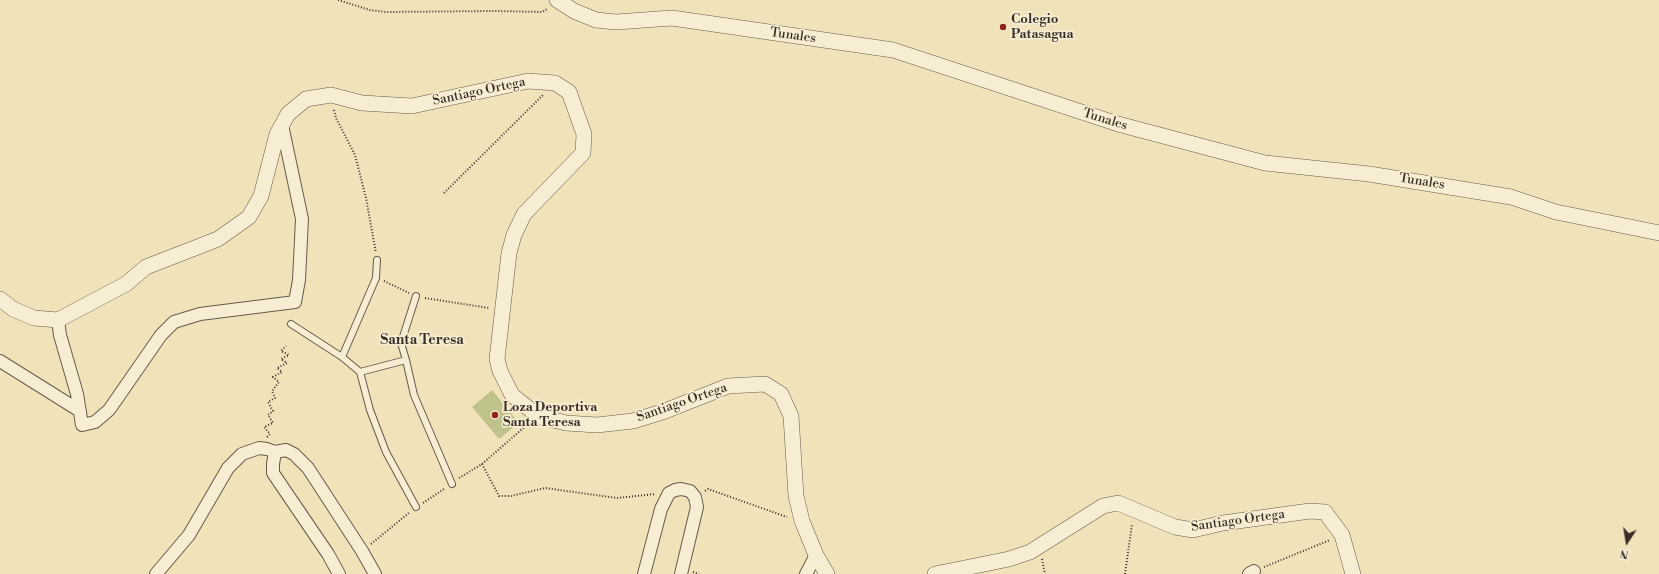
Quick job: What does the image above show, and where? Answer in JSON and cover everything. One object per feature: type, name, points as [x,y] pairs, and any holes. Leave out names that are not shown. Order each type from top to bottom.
[{"type":"street","name":"Tunales","points":[[557,0],[596,20],[616,22],[672,18],[893,50],[1118,124],[1265,163],[1369,174],[1511,197],[1556,212],[1659,233]]},
{"type":"street","name":"Santiago Ortega","points":[[58,320],[126,284],[146,266],[218,239],[249,217],[261,196],[277,134],[288,114],[306,100],[331,95],[362,103],[412,106],[528,81],[555,83],[569,92],[584,134],[583,152],[524,214],[514,235],[509,253],[497,360],[512,395],[538,416],[566,423],[597,425],[633,421],[665,411],[728,386],[766,384],[781,394],[791,416],[796,496],[802,521],[816,555],[827,574]]},
{"type":"street","points":[[0,299],[13,309],[34,318],[58,320],[60,335],[77,394],[82,425],[95,422],[109,410],[161,335],[174,322],[200,314],[295,302],[299,280],[302,219],[282,125]]},
{"type":"street","points":[[0,361],[80,411]]},
{"type":"street","points":[[156,574],[189,535],[228,468],[242,454],[259,448],[275,452],[286,450],[294,454],[308,468],[362,551],[375,574]]},
{"type":"street","points":[[275,452],[272,464],[273,473],[328,554],[338,574]]},
{"type":"street","points":[[644,574],[661,509],[669,493],[681,489],[690,491],[695,497],[697,507],[681,574]]},
{"type":"street","name":"Santiago Ortega","points":[[935,574],[1009,559],[1030,552],[1103,506],[1118,503],[1175,527],[1193,530],[1223,522],[1310,511],[1325,512],[1342,535],[1353,574]]},
{"type":"street","points":[[806,574],[816,555]]},
{"type":"lane","points":[[342,357],[376,278],[377,260]]},
{"type":"lane","points":[[416,296],[401,343],[414,395],[452,484]]},
{"type":"lane","points":[[291,324],[342,357],[360,372],[370,410],[386,452],[416,508]]},
{"type":"lane","points":[[360,372],[406,360]]},
{"type":"path","points":[[338,0],[370,10],[422,13],[494,11],[542,12],[557,0]]},
{"type":"path","points":[[444,193],[555,83]]},
{"type":"path","points":[[331,95],[336,118],[355,155],[366,198],[377,260]]},
{"type":"path","points":[[376,278],[416,296],[503,310]]},
{"type":"path","points":[[259,448],[270,434],[264,427],[273,423],[268,415],[274,411],[268,402],[275,398],[272,391],[278,382],[273,377],[282,372],[277,368],[287,363],[281,359],[289,355],[281,351],[286,346]]},
{"type":"path","points":[[482,464],[499,496],[511,496],[545,488],[617,498],[669,493]]},
{"type":"path","points":[[695,497],[708,489],[802,521]]},
{"type":"path","points":[[1125,574],[1133,509]]},
{"type":"path","points":[[1252,573],[1342,535]]},
{"type":"green space","name":"Loza Deportiva Santa Teresa","points":[[492,390],[519,423],[499,439],[472,407]]},
{"type":"place","name":"Colegio Patasagua","points":[[1003,27]]},
{"type":"place","name":"Loza Deportiva Santa Teresa","points":[[495,415]]},
{"type":"district","name":"Santa Teresa","points":[[422,341]]}]
